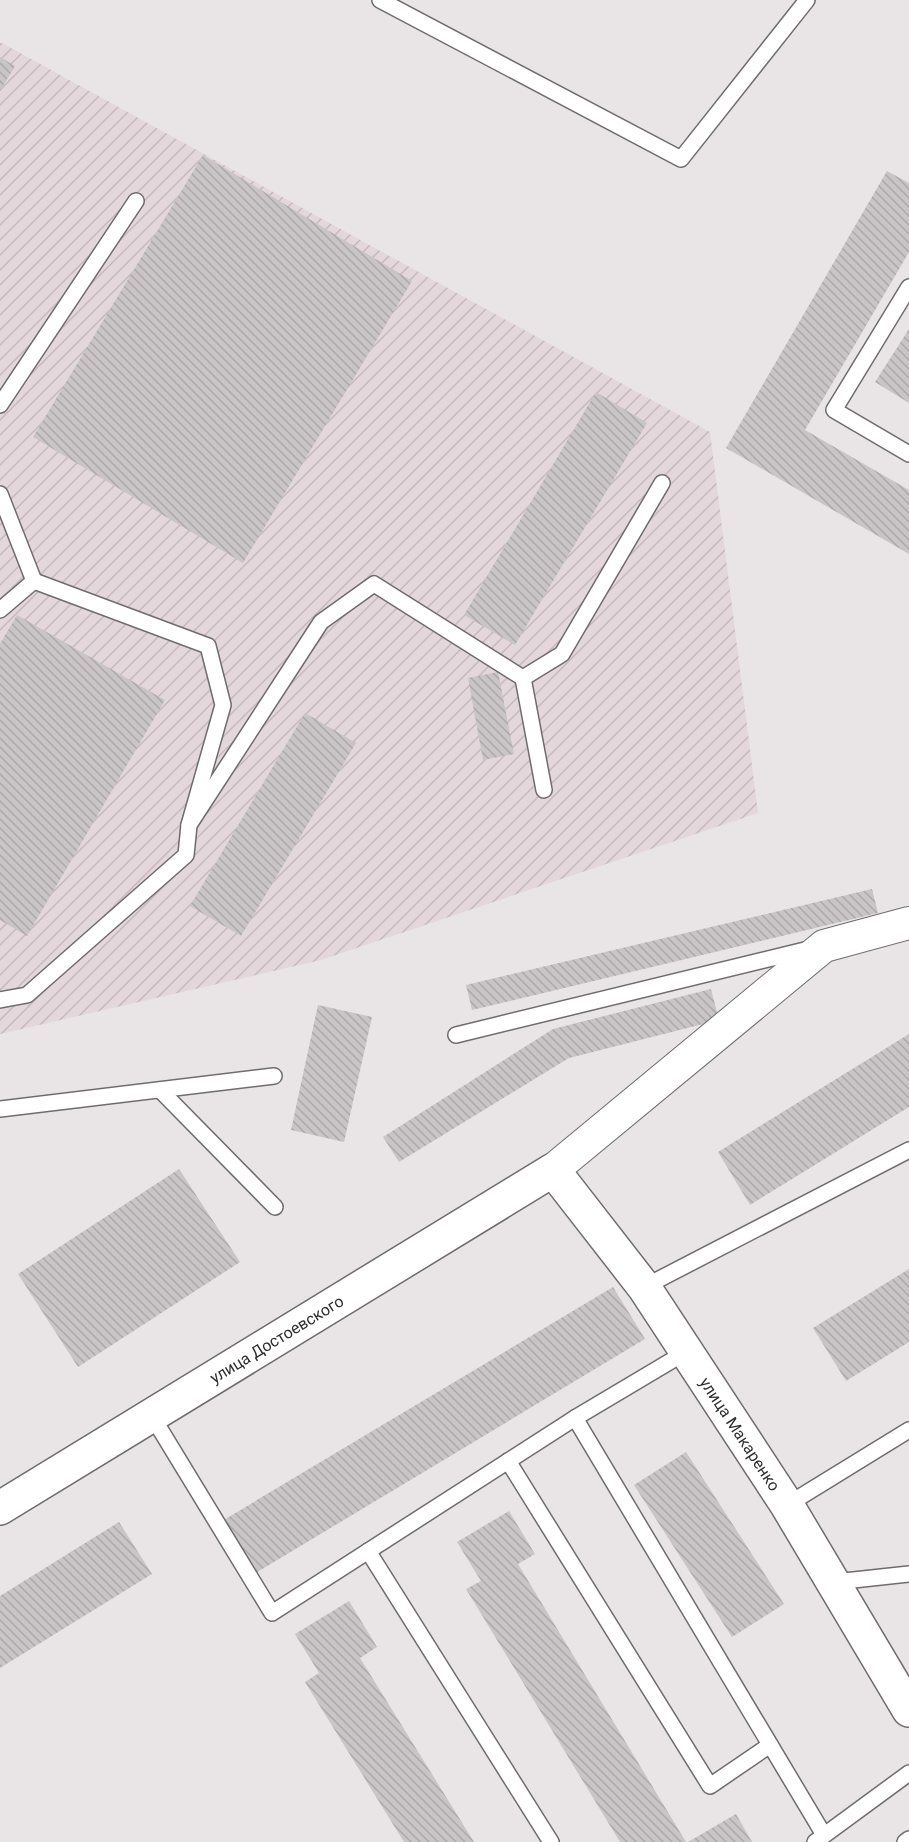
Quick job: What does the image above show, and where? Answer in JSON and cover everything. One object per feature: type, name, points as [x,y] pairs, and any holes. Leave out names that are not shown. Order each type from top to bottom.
[{"type":"street","points":[[553,1170],[824,946],[909,922]]},
{"type":"street","name":"улица Макаренко","points":[[553,1170],[644,1287],[787,1505],[835,1582],[909,1710]]},
{"type":"street","name":"улица Достоевского","points":[[0,1508],[553,1170]]},
{"type":"lane","points":[[380,0],[681,159],[807,0]]},
{"type":"lane","points":[[0,405],[136,201]]},
{"type":"lane","points":[[909,287],[834,410],[909,454]]},
{"type":"lane","points":[[523,678],[562,654],[662,483]]},
{"type":"lane","points":[[0,494],[34,581],[208,646],[223,705],[189,825],[186,855],[27,995],[0,1000]]},
{"type":"lane","points":[[0,610],[34,581]]},
{"type":"lane","points":[[189,825],[321,622],[374,584],[523,678],[544,790]]},
{"type":"lane","points":[[456,1035],[824,946]]},
{"type":"lane","points":[[0,1109],[274,1076]]},
{"type":"lane","points":[[160,1090],[275,1207]]},
{"type":"lane","points":[[644,1287],[909,1150]]},
{"type":"lane","points":[[152,1416],[272,1613],[575,1418],[686,1352]]},
{"type":"lane","points":[[575,1418],[770,1745],[820,1839],[909,1773]]},
{"type":"lane","points":[[787,1505],[909,1430]]},
{"type":"lane","points":[[508,1461],[710,1786],[770,1745]]},
{"type":"lane","points":[[368,1551],[551,1842]]},
{"type":"lane","points":[[835,1582],[909,1574]]},
{"type":"lane","points":[[905,1842],[909,1839]]},
{"type":"shaded area","points":[[0,42],[710,432],[758,813],[321,960],[0,1034]]},
{"type":"building","points":[[0,57],[15,66],[0,91]]},
{"type":"building","points":[[203,155],[412,281],[243,563],[33,437]]},
{"type":"building","points":[[887,171],[909,183],[909,252],[805,430],[909,490],[909,554],[726,448]]},
{"type":"building","points":[[909,329],[909,403],[875,382]]},
{"type":"building","points":[[596,392],[647,423],[515,645],[464,615]]},
{"type":"building","points":[[17,615],[165,700],[27,936],[0,920],[0,644]]},
{"type":"building","points":[[498,672],[514,754],[483,760],[468,678]]},
{"type":"building","points":[[305,713],[356,743],[241,936],[190,906]]},
{"type":"building","points":[[872,889],[878,913],[472,1010],[466,985]]},
{"type":"building","points":[[711,989],[719,1020],[569,1058],[399,1162],[383,1137],[553,1029]]},
{"type":"building","points":[[318,1005],[372,1017],[344,1142],[291,1130]]},
{"type":"building","points":[[909,1034],[909,1107],[750,1205],[718,1152]]},
{"type":"building","points":[[179,1169],[240,1262],[78,1367],[18,1274]]},
{"type":"building","points":[[909,1269],[909,1342],[846,1381],[813,1328]]},
{"type":"building","points":[[613,1287],[645,1339],[254,1574],[222,1521]]},
{"type":"building","points":[[686,1452],[784,1604],[732,1637],[634,1485]]},
{"type":"building","points":[[509,1511],[535,1554],[518,1564],[686,1842],[620,1842],[466,1589],[481,1581],[457,1542]]},
{"type":"building","points":[[119,1522],[152,1574],[0,1668],[0,1596]]},
{"type":"building","points":[[349,1601],[377,1647],[360,1658],[474,1842],[404,1842],[305,1682],[319,1673],[295,1634]]},
{"type":"building","points":[[736,1814],[752,1842],[688,1842]]}]
